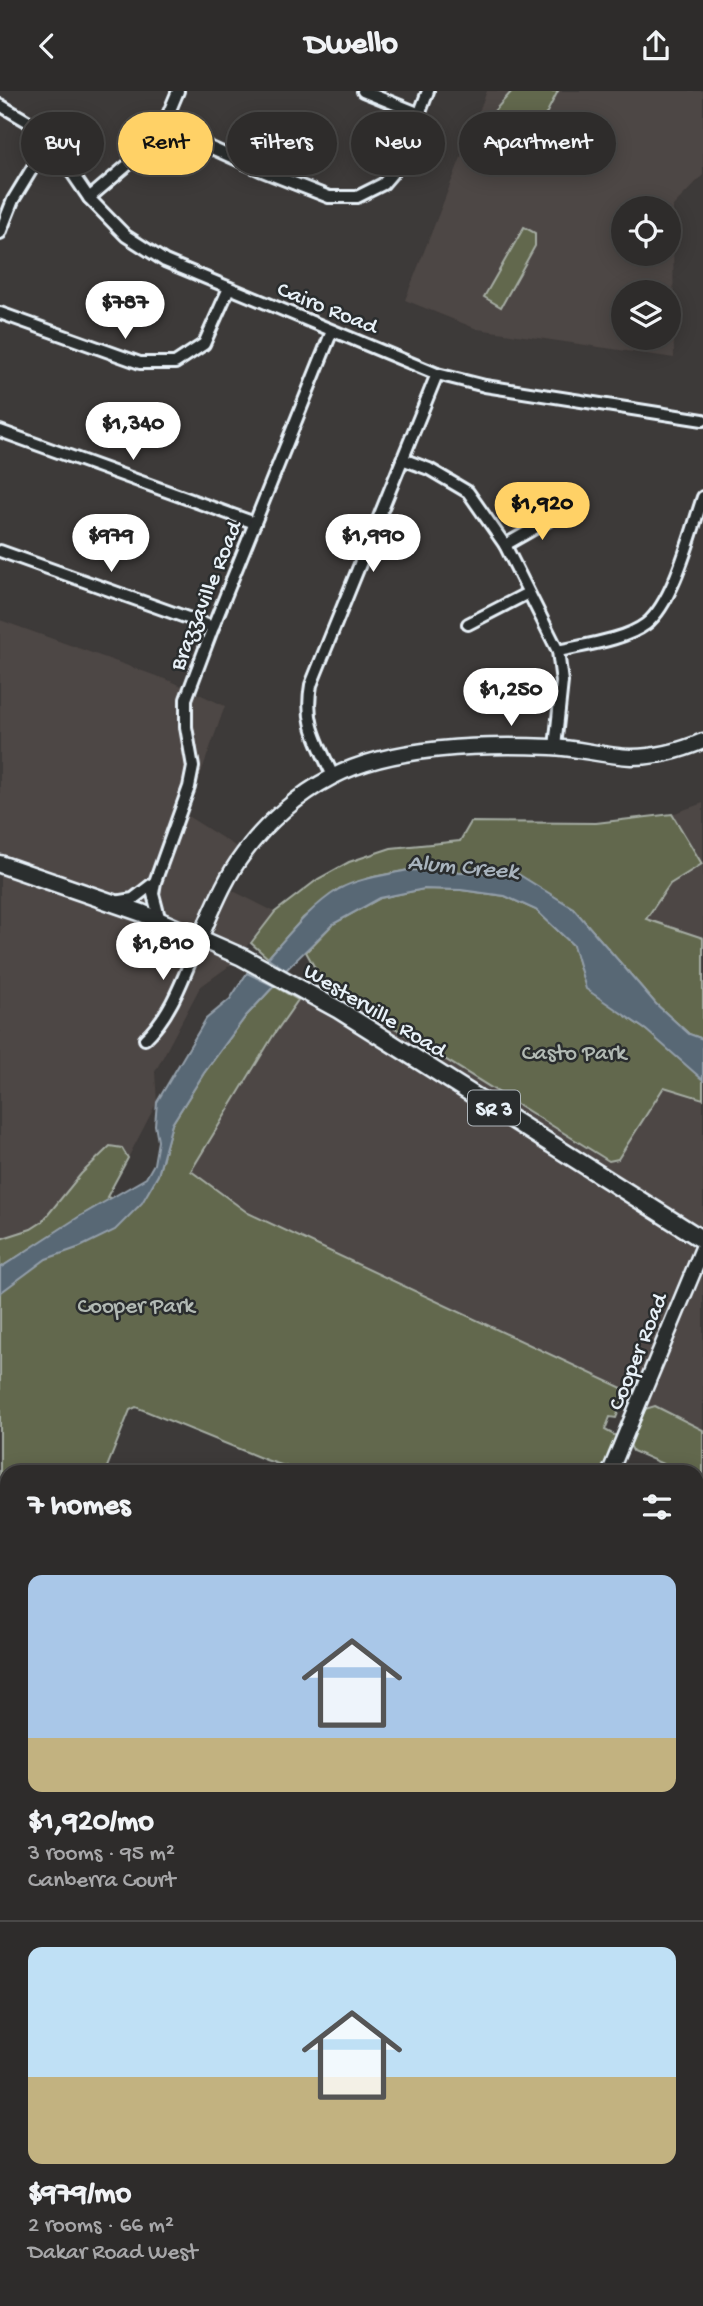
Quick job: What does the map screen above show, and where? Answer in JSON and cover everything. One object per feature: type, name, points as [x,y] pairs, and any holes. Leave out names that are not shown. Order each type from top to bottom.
[{"type":"main road","name":"Westerville Road","points":[[0,865],[159,921],[242,957],[297,986],[703,1240]]},
{"type":"street","points":[[169,112],[178,91]]},
{"type":"street","points":[[363,91],[415,112]]},
{"type":"street","points":[[421,112],[429,91]]},
{"type":"street","name":"Cairo Road","points":[[0,106],[21,118]]},
{"type":"street","points":[[213,149],[329,197],[357,197],[383,184],[391,175]]},
{"type":"street","points":[[89,198],[118,173]]},
{"type":"street","points":[[0,233],[13,200],[28,175]]},
{"type":"street","name":"Cairo Road","points":[[73,175],[89,198],[126,236],[165,261],[437,373],[485,386],[703,420]]},
{"type":"street","points":[[0,313],[140,363],[174,363],[204,344],[229,288]]},
{"type":"street","name":"Brazzaville Road","points":[[159,921],[153,894],[155,882],[189,787],[193,767],[186,727],[186,699],[332,331]]},
{"type":"street","points":[[333,776],[311,726],[307,706],[311,685],[437,373]]},
{"type":"street","points":[[0,431],[256,523]]},
{"type":"street","points":[[402,459],[429,468],[468,492],[505,545],[558,651],[562,682],[555,747]]},
{"type":"street","points":[[558,651],[621,636],[646,624],[666,601],[703,497]]},
{"type":"street","points":[[505,545],[563,512]]},
{"type":"street","points":[[0,551],[213,627]]},
{"type":"street","points":[[468,624],[528,593]]},
{"type":"street","points":[[145,1039],[159,1027],[168,1011],[219,896],[244,853],[272,821],[333,776],[380,760],[455,748],[555,747],[631,757],[678,751],[703,741]]},
{"type":"street","points":[[109,903],[133,899],[155,882]]},
{"type":"street","name":"Cooper Road","points":[[614,1465],[703,1248]]},
{"type":"shaded area","points":[[487,91],[703,91],[703,175],[681,198],[611,196],[611,266],[673,266],[673,280],[611,280],[611,349],[477,329],[405,300],[459,162],[459,175],[616,175],[616,112],[479,112]]},
{"type":"shaded area","points":[[620,350],[674,350],[674,358]]},
{"type":"shaded area","points":[[0,620],[173,682],[225,706],[186,815],[243,851],[223,886],[275,912],[232,964],[200,987],[155,1072],[157,1102],[128,1158],[122,1148],[81,1174],[42,1222],[31,1229],[0,1239]]},
{"type":"shaded area","points":[[703,803],[703,938],[646,919],[670,884],[702,864],[672,814]]},
{"type":"shaded area","points":[[317,974],[324,984],[609,1161],[618,1158],[664,1086],[703,1099],[703,1430],[655,1406],[645,1409],[622,1388],[248,1213],[191,1171],[273,1036]]},
{"type":"green space","points":[[512,91],[558,91],[547,112],[493,112]]},
{"type":"green space","points":[[524,227],[535,233],[535,246],[501,307],[484,297]]},
{"type":"green space","points":[[672,814],[702,864],[670,884],[646,919],[703,938],[703,1039],[689,1034],[656,1004],[573,908],[453,870],[408,870],[373,877],[339,889],[303,918],[268,958],[251,943],[275,912],[318,879],[349,862],[391,848],[460,841],[471,822],[596,823]]},
{"type":"green space","name":"Casto Park","points":[[424,889],[461,890],[505,896],[536,910],[573,945],[583,978],[633,1021],[703,1069],[703,1099],[664,1087],[618,1159],[609,1161],[324,984],[306,952],[333,924],[380,898]]},
{"type":"green space","name":"Cooper Park","points":[[274,986],[298,1000],[191,1171],[248,1213],[622,1388],[626,1394],[616,1418],[610,1417],[605,1430],[618,1437],[607,1465],[281,1465],[136,1407],[130,1410],[108,1465],[0,1465],[0,1276],[94,1208],[0,1268],[0,1239],[31,1229],[42,1222],[81,1174],[110,1146],[122,1148],[128,1158],[107,1197],[138,1207],[158,1175],[172,1124],[204,1073],[246,1016]]},
{"type":"green space","points":[[655,1406],[703,1430],[703,1465],[665,1465],[633,1451],[630,1445],[645,1409]]},
{"type":"water","points":[[408,870],[518,874],[573,908],[656,1004],[689,1034],[703,1039],[703,1080],[646,1030],[586,989],[573,945],[536,910],[505,896],[461,890],[424,889],[380,898],[333,924],[286,970],[268,958],[310,912],[339,889],[364,879]]},
{"type":"water","points":[[247,973],[274,986],[246,1016],[204,1073],[172,1124],[158,1175],[142,1203],[115,1230],[80,1247],[46,1259],[0,1293],[0,1268],[80,1216],[146,1178],[154,1164],[158,1141],[155,1125],[157,1102],[206,1019],[230,999]]},
{"type":"water label","name":"Alum Creek","points":[[463,865]]}]
